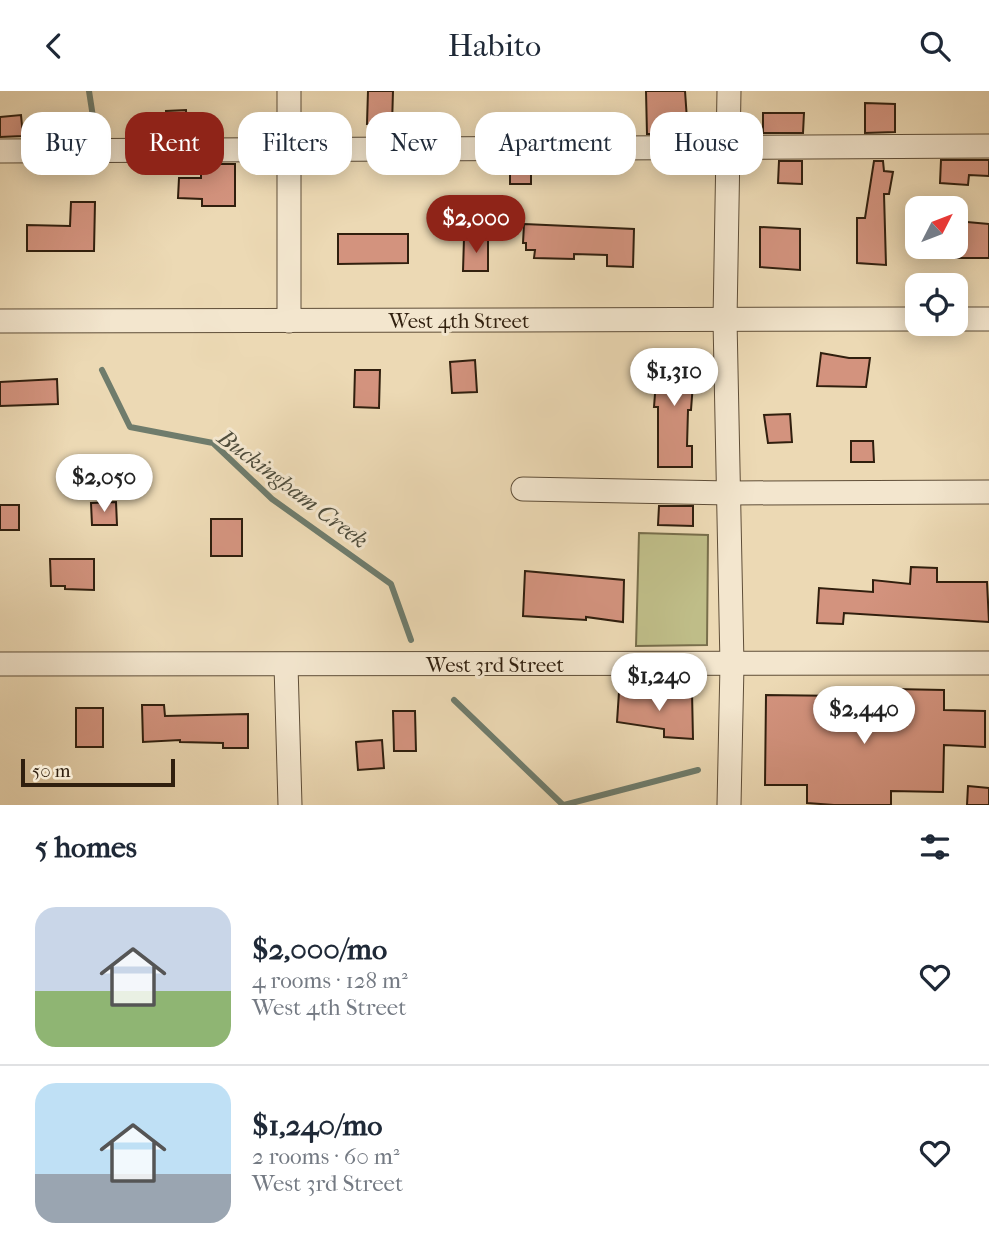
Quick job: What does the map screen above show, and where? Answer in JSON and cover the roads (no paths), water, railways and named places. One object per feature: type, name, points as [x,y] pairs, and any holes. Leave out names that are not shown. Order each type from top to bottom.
[{"type":"street","points":[[289,91],[289,112]]},
{"type":"street","points":[[729,91],[729,112]]},
{"type":"street","points":[[763,147],[989,146]]},
{"type":"street","points":[[352,150],[650,148]]},
{"type":"street","points":[[0,151],[238,150]]},
{"type":"street","points":[[288,175],[289,321]]},
{"type":"street","points":[[728,175],[725,320],[732,665],[729,805]]},
{"type":"street","name":"West 4th Street","points":[[0,321],[905,319]]},
{"type":"street","points":[[968,319],[989,319]]},
{"type":"street","points":[[523,489],[730,493],[989,492]]},
{"type":"street","name":"West 3rd Street","points":[[0,664],[989,663]]},
{"type":"street","points":[[286,665],[290,805]]},
{"type":"waterway","name":"Buckingham Creek","points":[[89,91],[92,112]]},
{"type":"waterway","name":"Buckingham Creek","points":[[102,370],[130,427],[213,443],[272,499],[391,584],[411,640]]},
{"type":"waterway","name":"Buckingham Creek","points":[[454,700],[563,805]]},
{"type":"waterway","points":[[564,805],[698,770]]}]
